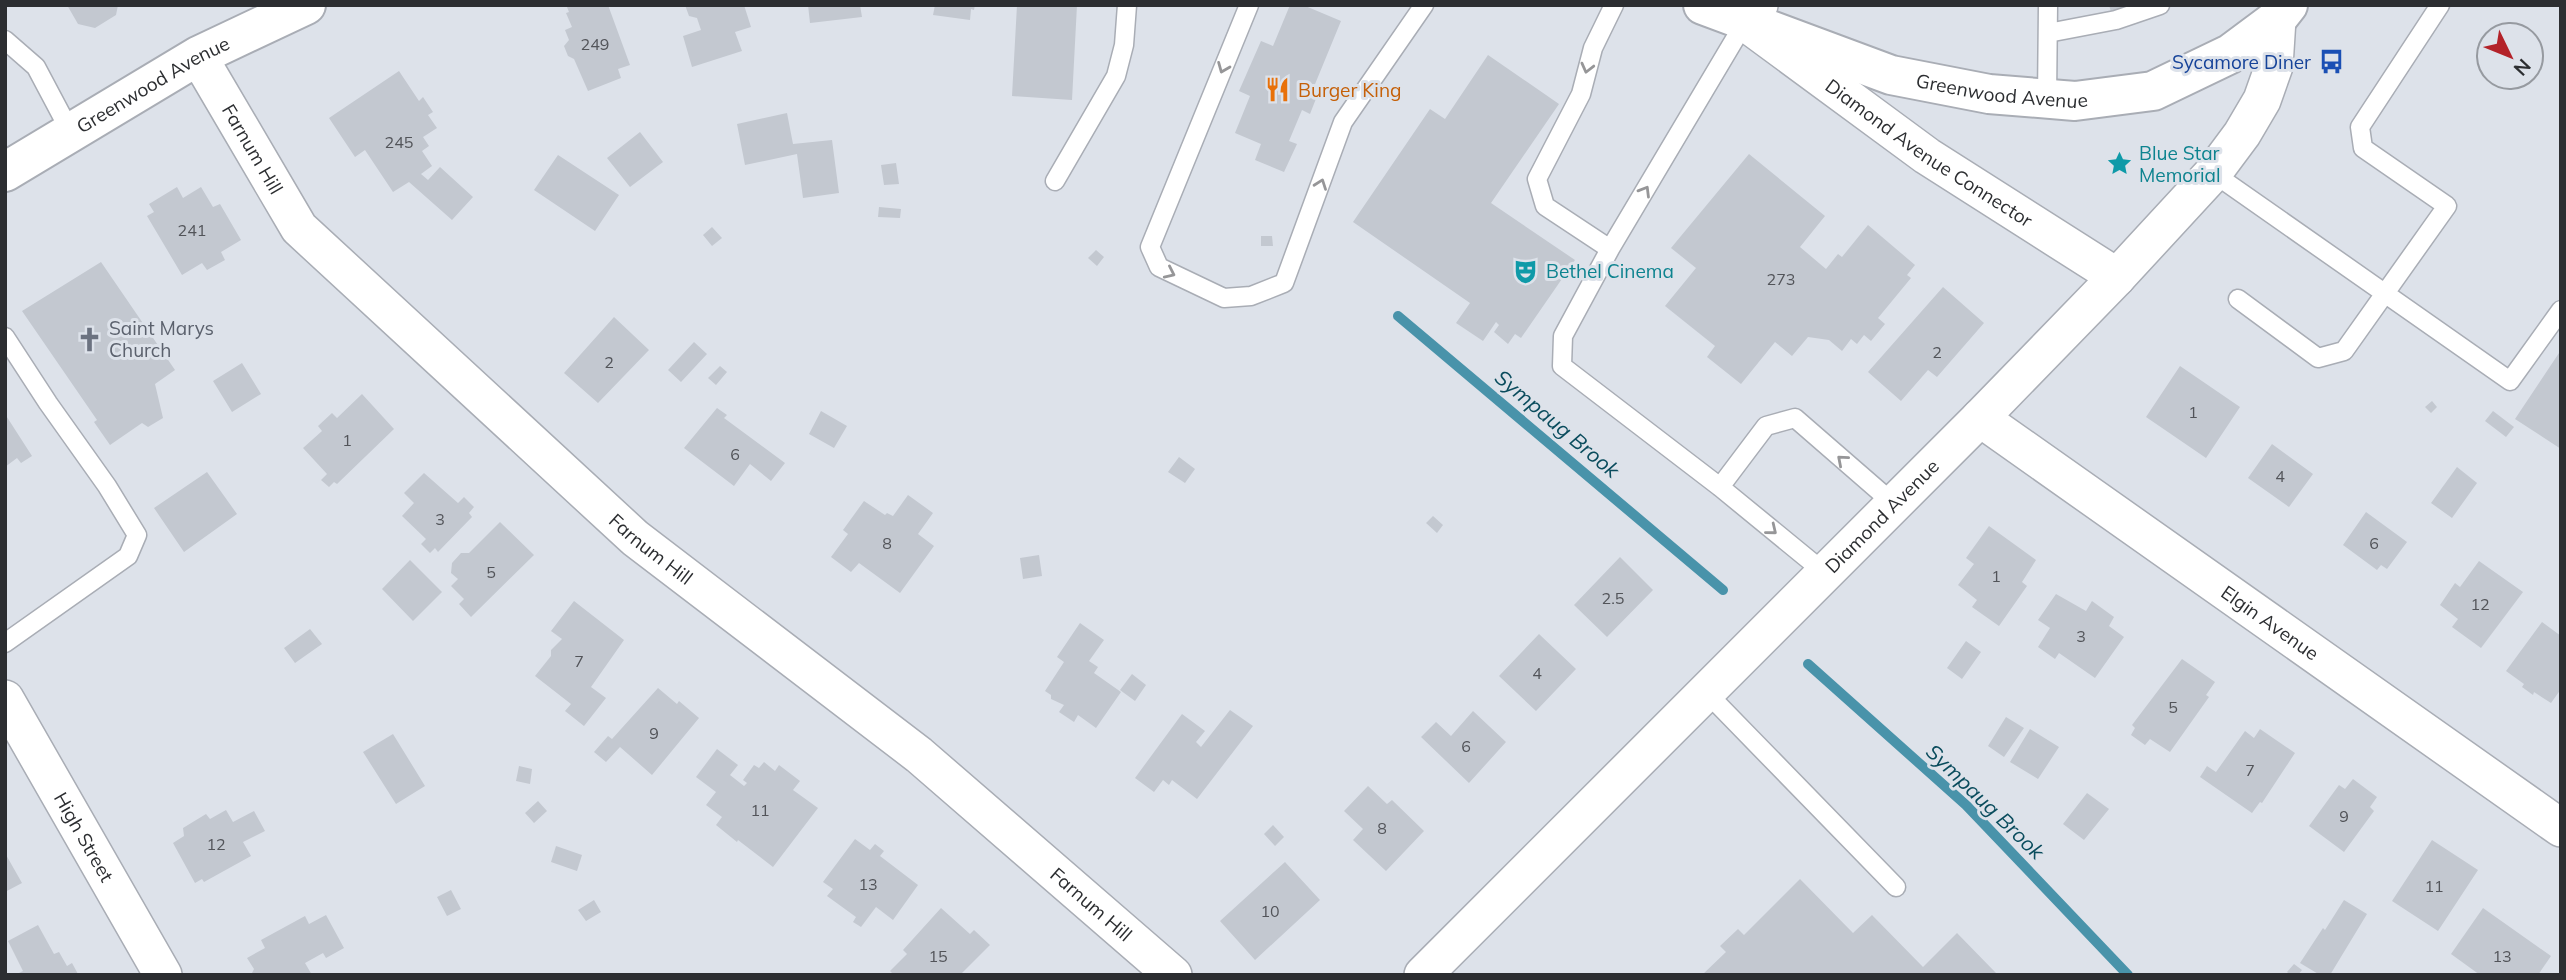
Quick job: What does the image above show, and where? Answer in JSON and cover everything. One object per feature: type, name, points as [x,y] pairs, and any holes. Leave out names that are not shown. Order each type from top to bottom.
[{"type":"main road","name":"Greenwood Avenue","points":[[5,172],[198,56],[306,5]]},
{"type":"main road","name":"Greenwood Avenue","points":[[1703,5],[1752,14],[1891,75],[1989,94],[2075,101],[2153,91],[2230,54],[2277,10]]},
{"type":"street","name":"Diamond Avenue","points":[[1423,975],[1980,418],[2117,277],[2213,173],[2242,134],[2262,100],[2274,66],[2277,10]]},
{"type":"street","name":"Diamond Avenue Connector","points":[[1752,14],[1927,156],[2117,277]]},
{"type":"street","name":"Farnum Hill","points":[[198,56],[299,228],[635,538],[919,755],[1173,975]]},
{"type":"street","name":"Elgin Avenue","points":[[1980,418],[2561,828]]},
{"type":"street","name":"High Street","points":[[5,699],[163,975]]},
{"type":"lane","points":[[1055,181],[1116,76],[1124,44],[1127,5]]},
{"type":"lane","points":[[1249,5],[1150,247],[1159,267],[1224,298],[1251,296],[1284,283],[1343,122],[1424,5]]},
{"type":"lane","points":[[1610,249],[1545,206],[1537,179],[1581,94],[1593,48],[1614,5]]},
{"type":"lane","points":[[2047,99],[2048,5]]},
{"type":"lane","points":[[2048,33],[2116,20],[2160,5]]},
{"type":"lane","points":[[2238,299],[2318,358],[2343,351],[2447,206],[2363,148],[2360,127],[2440,5]]},
{"type":"lane","points":[[1752,14],[1610,249],[1563,336],[1562,366],[1720,486],[1825,573]]},
{"type":"lane","points":[[5,40],[36,67],[71,133]]},
{"type":"lane","points":[[2213,173],[2510,382],[2561,310]]},
{"type":"lane","points":[[5,337],[107,485],[138,535],[128,556],[5,643]]},
{"type":"lane","points":[[1720,486],[1766,426],[1795,418],[1894,505]]},
{"type":"lane","points":[[1706,692],[1896,887]]},
{"type":"building","points":[[67,5],[118,5],[116,15],[95,28],[78,24]]},
{"type":"building","points":[[608,5],[630,65],[618,69],[621,78],[588,91],[574,59],[568,56],[564,46],[569,40],[565,30],[572,27],[566,13],[569,12],[567,7]]},
{"type":"building","points":[[685,5],[744,5],[751,27],[735,32],[742,51],[692,67],[683,36],[701,30],[697,18],[689,16]]},
{"type":"building","points":[[808,5],[860,5],[862,17],[810,23]]},
{"type":"building","points":[[935,5],[975,5],[974,10],[971,9],[970,20],[933,15]]},
{"type":"building","points":[[1017,5],[1077,5],[1072,100],[1012,96]]},
{"type":"building","name":"Burger King","points":[[1290,5],[1303,5],[1341,21],[1313,89],[1319,91],[1310,114],[1302,110],[1289,141],[1297,144],[1284,172],[1255,160],[1261,144],[1235,133],[1250,96],[1239,91],[1261,41],[1273,46]]},
{"type":"building","points":[[2109,5],[2132,5],[2132,6],[2111,12]]},
{"type":"building","points":[[1488,55],[1559,104],[1491,203],[1575,260],[1521,338],[1515,334],[1508,344],[1494,332],[1499,325],[1496,322],[1483,341],[1456,323],[1470,303],[1353,222],[1430,109],[1445,119]]},
{"type":"building","points":[[399,71],[419,101],[423,97],[433,112],[428,115],[437,128],[423,137],[429,146],[422,151],[432,166],[421,174],[428,180],[440,167],[473,197],[452,220],[409,182],[393,192],[365,150],[355,157],[329,118]]},
{"type":"building","points":[[787,113],[793,144],[832,140],[839,193],[803,198],[797,154],[745,165],[737,124]]},
{"type":"building","points":[[640,132],[663,162],[630,187],[607,158]]},
{"type":"building","points":[[1749,154],[1825,216],[1800,247],[1826,269],[1838,254],[1842,257],[1868,225],[1915,265],[1907,275],[1911,278],[1878,318],[1885,324],[1871,341],[1864,335],[1857,344],[1851,339],[1842,351],[1829,340],[1808,337],[1792,356],[1775,342],[1741,384],[1707,357],[1715,346],[1665,306],[1696,268],[1671,248]]},
{"type":"building","points":[[558,155],[619,195],[595,231],[534,190]]},
{"type":"building","points":[[896,163],[899,184],[884,185],[881,165]]},
{"type":"building","points":[[177,187],[183,198],[201,187],[213,207],[220,204],[241,240],[221,252],[225,260],[207,270],[202,263],[182,275],[147,216],[154,212],[149,204]]},
{"type":"building","points":[[879,207],[901,209],[900,218],[878,217]]},
{"type":"building","points":[[712,227],[722,238],[712,246],[703,235]]},
{"type":"building","points":[[1261,236],[1272,236],[1273,246],[1261,246]]},
{"type":"building","points":[[1096,250],[1104,257],[1097,266],[1088,258]]},
{"type":"building","points":[[101,262],[175,370],[155,384],[163,418],[148,427],[142,423],[110,445],[94,422],[97,420],[22,311]]},
{"type":"building","points":[[1943,287],[1984,323],[1937,377],[1928,370],[1901,401],[1868,372]]},
{"type":"building","points":[[614,317],[649,350],[598,403],[564,373]]},
{"type":"building","points":[[694,342],[707,354],[681,382],[668,370]]},
{"type":"building","points":[[2561,350],[2561,449],[2515,419]]},
{"type":"building","points":[[242,363],[261,394],[232,412],[213,381]]},
{"type":"building","points":[[720,366],[727,372],[716,385],[708,378]]},
{"type":"building","points":[[2180,366],[2240,407],[2206,458],[2146,417]]},
{"type":"building","points":[[362,394],[394,429],[337,484],[334,482],[329,487],[321,480],[327,474],[303,448],[322,431],[318,426],[332,413],[337,418]]},
{"type":"building","points":[[2432,401],[2437,407],[2431,413],[2425,407]]},
{"type":"building","points":[[717,408],[727,415],[724,418],[785,463],[771,481],[750,464],[734,486],[684,448]]},
{"type":"building","points":[[821,411],[847,426],[834,448],[809,434]]},
{"type":"building","points":[[2493,411],[2514,427],[2506,437],[2485,421]]},
{"type":"building","points":[[5,414],[32,456],[21,463],[17,458],[5,467]]},
{"type":"building","points":[[2272,444],[2313,474],[2289,507],[2248,478]]},
{"type":"building","points":[[1179,457],[1195,469],[1185,483],[1168,472]]},
{"type":"building","points":[[2457,467],[2477,483],[2452,518],[2431,503]]},
{"type":"building","points":[[207,472],[237,514],[184,552],[154,508]]},
{"type":"building","points":[[424,473],[458,503],[464,497],[474,507],[469,513],[472,517],[438,552],[435,548],[430,553],[421,544],[426,539],[402,516],[414,503],[404,493]]},
{"type":"building","points":[[908,495],[933,513],[918,534],[934,546],[900,593],[859,563],[851,572],[831,557],[848,534],[843,530],[864,501],[885,515],[887,513],[893,516]]},
{"type":"building","points":[[2366,512],[2407,542],[2387,569],[2381,565],[2377,570],[2343,545]]},
{"type":"building","points":[[1433,516],[1443,525],[1437,533],[1426,523]]},
{"type":"building","points":[[500,522],[534,555],[471,617],[459,604],[464,599],[451,586],[458,579],[451,573],[452,563],[461,553],[469,553]]},
{"type":"building","points":[[1989,526],[2036,560],[2022,582],[2027,586],[1999,626],[1972,607],[1977,600],[1958,585],[1974,564],[1966,558]]},
{"type":"building","points":[[1039,555],[1042,576],[1023,579],[1020,558]]},
{"type":"building","points":[[1620,557],[1653,590],[1607,637],[1574,605]]},
{"type":"building","points":[[410,560],[442,592],[413,621],[382,589]]},
{"type":"building","points":[[2479,561],[2523,592],[2481,648],[2452,627],[2458,619],[2440,605],[2455,583],[2460,587]]},
{"type":"building","points":[[2056,594],[2086,611],[2092,601],[2114,617],[2109,626],[2124,637],[2095,678],[2059,653],[2055,659],[2038,647],[2050,628],[2038,620]]},
{"type":"building","points":[[574,601],[624,640],[591,687],[606,698],[584,726],[565,711],[571,704],[535,676],[551,656],[551,650],[562,639],[551,631]]},
{"type":"building","points":[[2542,622],[2561,636],[2561,689],[2551,703],[2534,692],[2533,695],[2522,687],[2524,684],[2506,671]]},
{"type":"building","points":[[1080,623],[1104,640],[1089,661],[1098,667],[1094,673],[1121,692],[1096,728],[1078,715],[1074,722],[1059,712],[1064,705],[1051,699],[1051,695],[1045,691],[1064,662],[1057,657]]},
{"type":"building","points":[[310,629],[322,644],[295,663],[284,648]]},
{"type":"building","points":[[1539,634],[1576,669],[1536,711],[1499,676]]},
{"type":"building","points":[[1966,641],[1981,652],[1962,679],[1947,668]]},
{"type":"building","points":[[2182,659],[2215,682],[2206,695],[2209,697],[2170,752],[2150,739],[2145,745],[2131,735],[2135,728],[2132,725]]},
{"type":"building","points":[[1132,674],[1146,685],[1135,701],[1120,690]]},
{"type":"building","points":[[658,688],[699,718],[652,775],[620,747],[606,762],[594,752],[608,736],[612,739]]},
{"type":"building","points":[[1230,710],[1253,726],[1197,799],[1172,780],[1169,785],[1163,780],[1154,792],[1135,778],[1182,714],[1205,731],[1196,742],[1201,747]]},
{"type":"building","points":[[1473,711],[1506,742],[1469,783],[1421,737],[1436,722],[1451,736]]},
{"type":"building","points":[[2006,717],[2024,728],[2004,757],[1988,746]]},
{"type":"building","points":[[2030,729],[2059,747],[2038,779],[2010,762]]},
{"type":"building","points":[[2260,729],[2295,753],[2262,803],[2260,802],[2252,813],[2200,777],[2207,766],[2216,772],[2245,731],[2254,738]]},
{"type":"building","points":[[393,734],[425,786],[396,804],[363,752]]},
{"type":"building","points":[[717,749],[738,765],[730,775],[744,786],[747,783],[743,780],[754,765],[759,768],[764,762],[775,771],[779,765],[800,781],[793,790],[818,808],[773,867],[716,825],[722,817],[706,805],[716,792],[696,777]]},
{"type":"building","points":[[519,766],[532,769],[530,784],[516,781]]},
{"type":"building","points":[[2353,779],[2377,797],[2370,807],[2374,811],[2344,852],[2309,826],[2339,785],[2345,789]]},
{"type":"building","points":[[1368,786],[1387,804],[1392,800],[1424,831],[1386,871],[1353,840],[1363,829],[1344,811]]},
{"type":"building","points":[[2087,793],[2109,809],[2084,840],[2063,824]]},
{"type":"building","points":[[538,801],[547,811],[534,823],[525,813]]},
{"type":"building","points":[[226,810],[233,822],[254,811],[265,831],[243,842],[251,856],[204,882],[202,879],[195,883],[173,843],[184,836],[183,828],[206,814],[210,819]]},
{"type":"building","points":[[1273,825],[1284,837],[1275,846],[1264,834]]},
{"type":"building","points":[[855,839],[870,850],[875,844],[884,851],[880,856],[918,885],[893,920],[876,907],[861,927],[853,922],[856,917],[827,896],[833,889],[823,882]]},
{"type":"building","points":[[2432,840],[2478,870],[2438,931],[2392,901]]},
{"type":"building","points":[[556,846],[582,855],[577,871],[551,862]]},
{"type":"building","points":[[5,853],[22,883],[5,892]]},
{"type":"building","points":[[1285,862],[1320,900],[1255,960],[1220,921]]},
{"type":"building","points":[[1800,879],[1853,933],[1872,915],[1923,967],[1957,933],[1996,973],[1702,975],[1726,952],[1720,946],[1738,929],[1744,935]]},
{"type":"building","points":[[451,890],[461,909],[447,916],[437,897]]},
{"type":"building","points":[[594,900],[601,912],[586,921],[578,910]]},
{"type":"building","points":[[2344,900],[2367,914],[2330,975],[2320,975],[2300,963]]},
{"type":"building","points":[[941,908],[970,934],[974,930],[990,945],[960,975],[894,975],[890,971],[907,954],[903,950]]},
{"type":"building","points":[[2483,908],[2551,956],[2538,975],[2480,975],[2451,954]]},
{"type":"building","points":[[326,915],[344,948],[326,958],[323,953],[305,963],[312,975],[251,975],[254,969],[247,958],[265,948],[261,940],[305,916],[309,924]]},
{"type":"building","points":[[38,925],[54,954],[59,952],[67,966],[72,963],[78,974],[15,975],[23,971],[8,941]]},
{"type":"building","points":[[2294,964],[2302,970],[2298,975],[2290,975],[2287,972]]},
{"type":"waterway","name":"Sympaug Brook","points":[[1398,316],[1723,590]]},
{"type":"waterway","name":"Sympaug Brook","points":[[1808,664],[1966,805],[2128,975]]},
{"type":"place","name":"Sycamore Diner","points":[[2331,62]]},
{"type":"place","name":"Burger King","points":[[1278,90]]},
{"type":"place","name":"Blue Star Memorial","points":[[2119,164]]},
{"type":"place","name":"Bethel Cinema","points":[[1526,271]]},
{"type":"place","name":"Saint Marys Church","points":[[89,339]]}]
